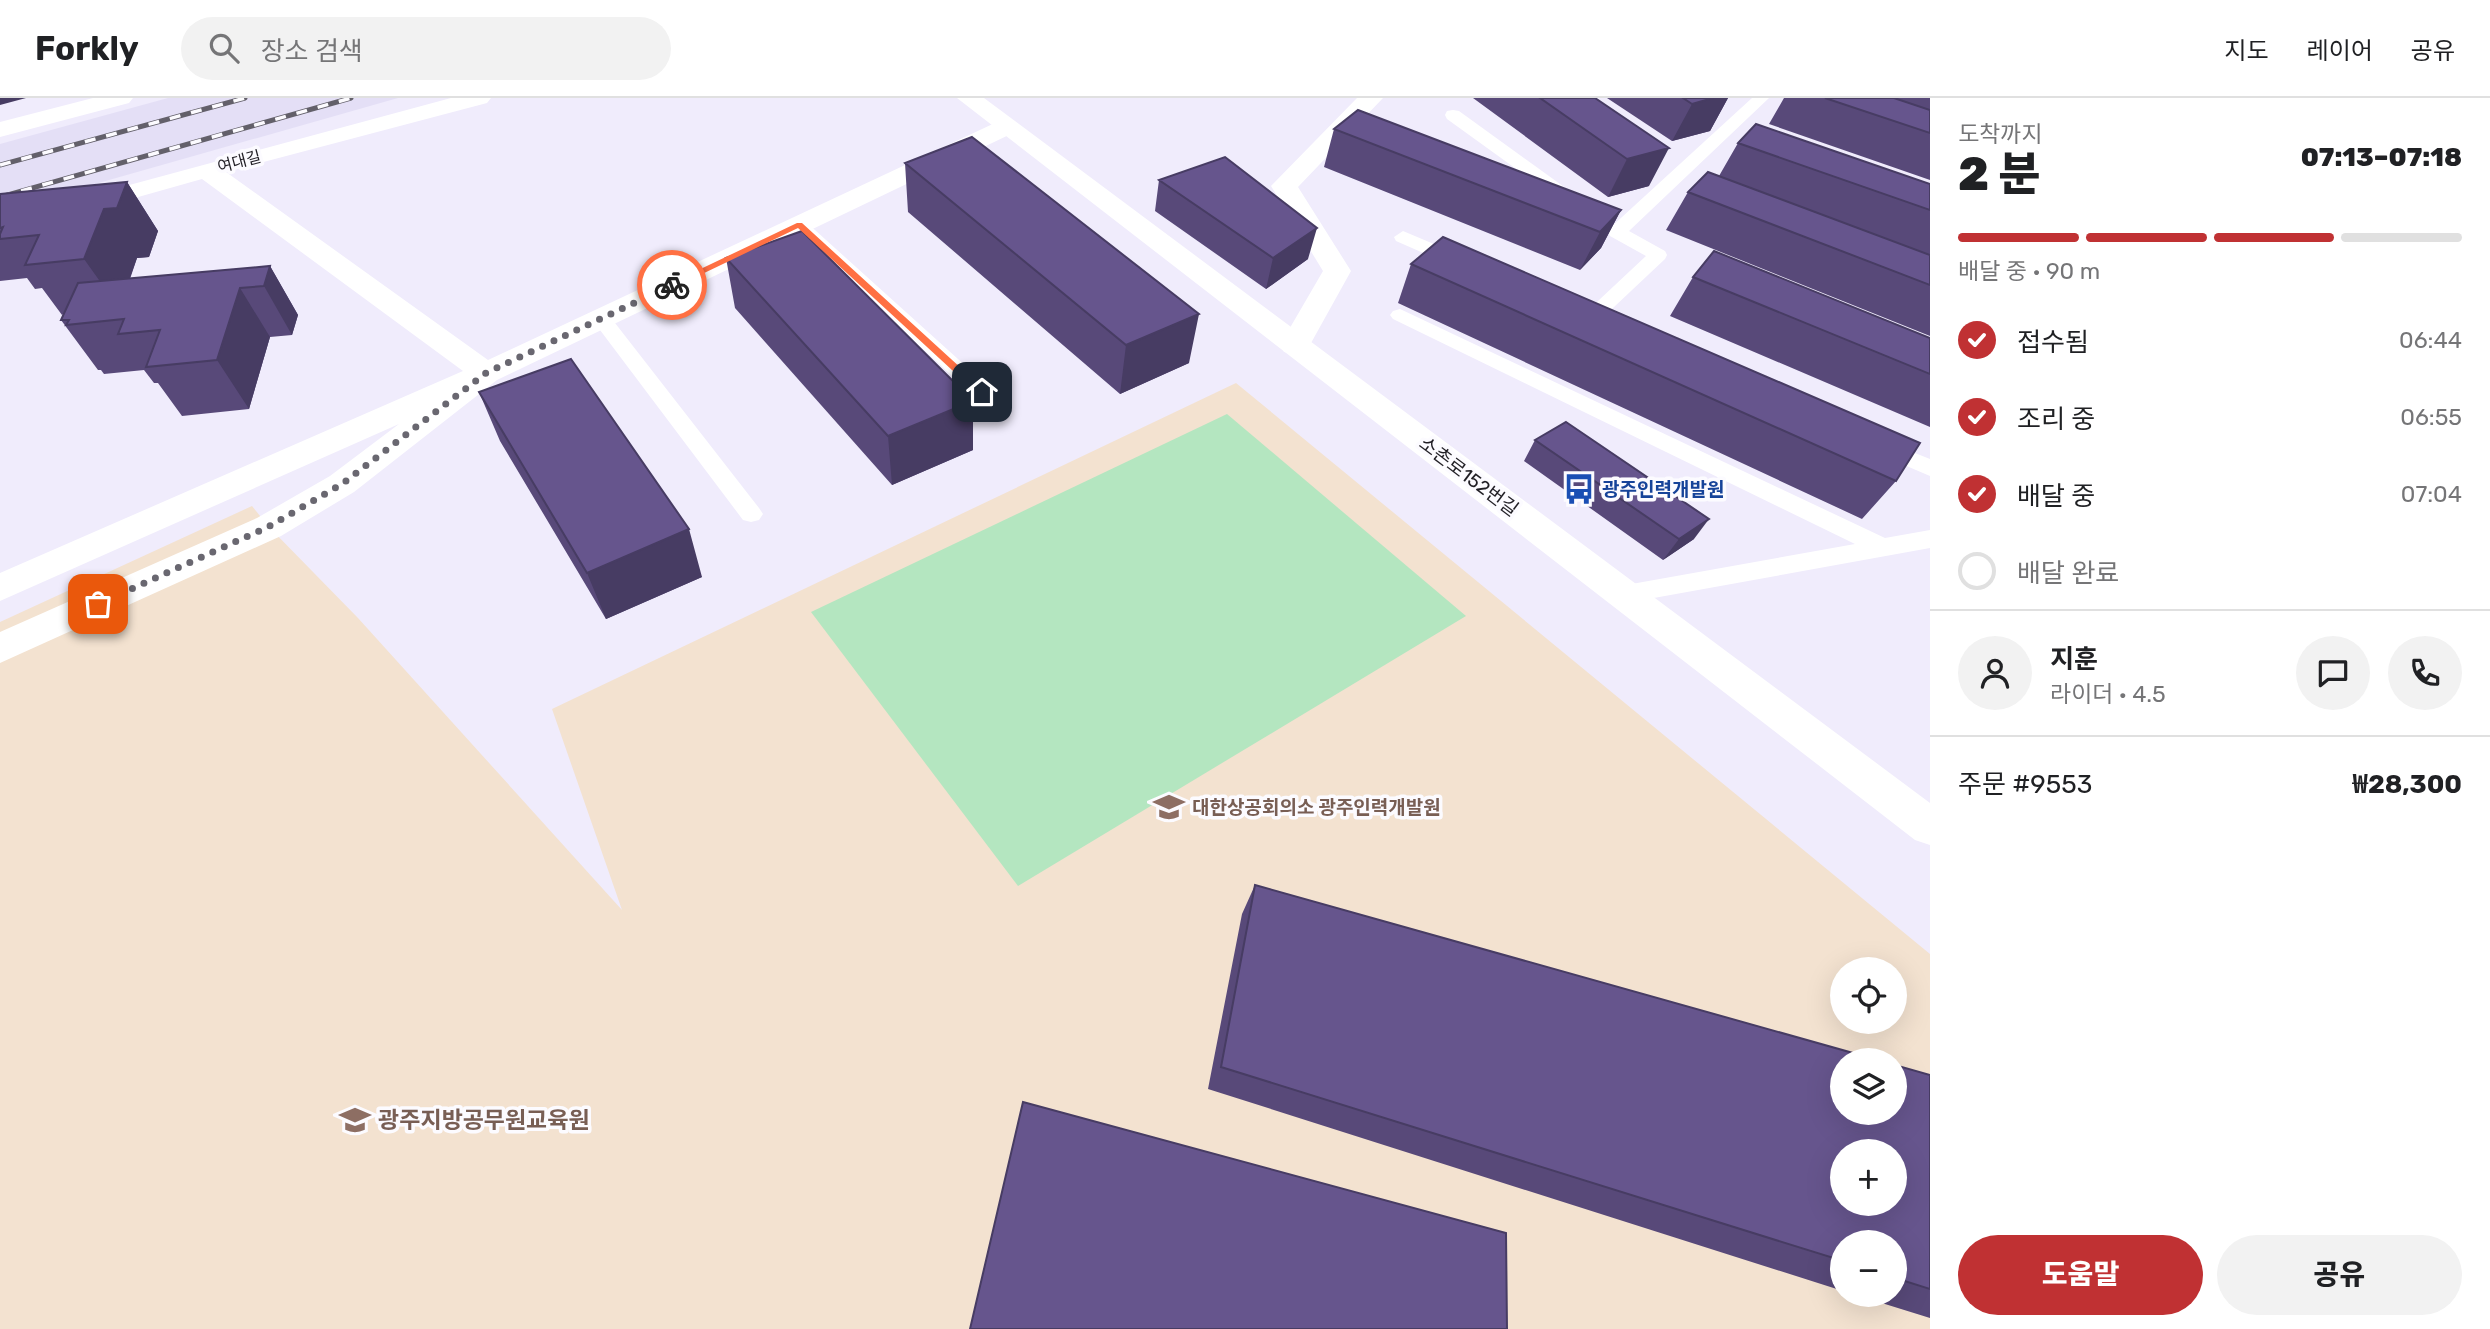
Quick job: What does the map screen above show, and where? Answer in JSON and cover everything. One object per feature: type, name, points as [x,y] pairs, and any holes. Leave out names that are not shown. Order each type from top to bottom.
[{"type":"street","points":[[0,130],[121,98]]},
{"type":"street","name":"여대길","points":[[0,228],[206,170],[480,98]]},
{"type":"street","name":"소촌로152번길","points":[[969,98],[1930,827]]},
{"type":"street","points":[[1295,345],[1337,271],[1283,186],[1371,98]]},
{"type":"street","points":[[0,588],[486,373],[1006,127]]},
{"type":"street","points":[[206,170],[486,373]]},
{"type":"street","points":[[0,648],[268,527],[342,484],[486,373]]},
{"type":"lane","points":[[1615,330],[1584,316],[1658,255],[1611,228],[1672,170],[1731,125],[1761,98]]},
{"type":"lane","points":[[1453,115],[1584,209]]},
{"type":"lane","points":[[799,225],[982,392]]},
{"type":"lane","points":[[1403,237],[1478,270]]},
{"type":"lane","points":[[1400,315],[1882,547]]},
{"type":"lane","points":[[601,318],[751,514]]},
{"type":"lane","points":[[1854,435],[1930,468]]},
{"type":"lane","points":[[1626,594],[1930,539]]},
{"type":"shaded area","points":[[168,98],[398,98],[0,211],[0,144]]},
{"type":"shaded area","name":"대한상공회의소 광주인력개발원","points":[[1236,383],[1930,954],[1930,1329],[0,1329],[0,622],[252,506],[358,618],[622,910],[552,709]]},
{"type":"green space","points":[[1227,414],[1466,616],[1018,886],[811,612]]},
{"type":"building","points":[[1540,98],[1595,98],[1669,148],[1627,159]]},
{"type":"building","points":[[1683,98],[1713,98],[1692,104]]},
{"type":"building","points":[[1825,98],[1894,98],[1930,110],[1930,133]]},
{"type":"building","points":[[1358,110],[1621,210],[1600,232],[1334,129]]},
{"type":"building","points":[[1756,124],[1930,184],[1930,210],[1738,143]]},
{"type":"building","points":[[972,137],[1199,314],[1126,345],[905,163]]},
{"type":"building","points":[[1225,157],[1317,228],[1273,258],[1159,180]]},
{"type":"building","points":[[1708,172],[1930,255],[1930,285],[1688,192]]},
{"type":"building","points":[[127,182],[117,208],[104,209],[84,259],[25,265],[39,235],[0,239],[3,227],[0,228],[0,194]]},
{"type":"building","points":[[802,231],[973,401],[888,436],[726,258]]},
{"type":"building","points":[[1443,237],[1920,443],[1896,481],[1411,264]]},
{"type":"building","points":[[1714,251],[1930,338],[1930,374],[1693,277]]},
{"type":"building","points":[[270,266],[264,286],[240,288],[217,360],[146,367],[160,330],[118,334],[124,319],[66,325],[69,320],[61,320],[78,283]]},
{"type":"building","points":[[571,359],[689,529],[587,573],[479,392]]},
{"type":"building","points":[[1566,422],[1709,519],[1679,539],[1535,440]]},
{"type":"building","points":[[1255,885],[1835,1048],[1830,1048],[1830,1125],[1907,1125],[1907,1068],[1930,1075],[1930,1289],[1907,1282],[1907,1230],[1830,1230],[1830,1257],[1221,1067]]},
{"type":"building","points":[[1023,1102],[1506,1233],[1507,1329],[970,1329]]},
{"type":"railway","points":[[0,165],[245,98]]},
{"type":"railway","points":[[0,197],[351,98]]},
{"type":"way so far","points":[[98,604],[268,527],[342,484],[486,373],[672,285]]},
{"type":"place","name":"광주인력개발원","points":[[1579,489]]},
{"type":"place","name":"대한상공회의소 광주인력개발원","points":[[1169,807]]},
{"type":"place","name":"광주지방공무원교육원","points":[[355,1120]]},
{"type":"route","points":[[672,285],[799,225],[982,392]]}]
